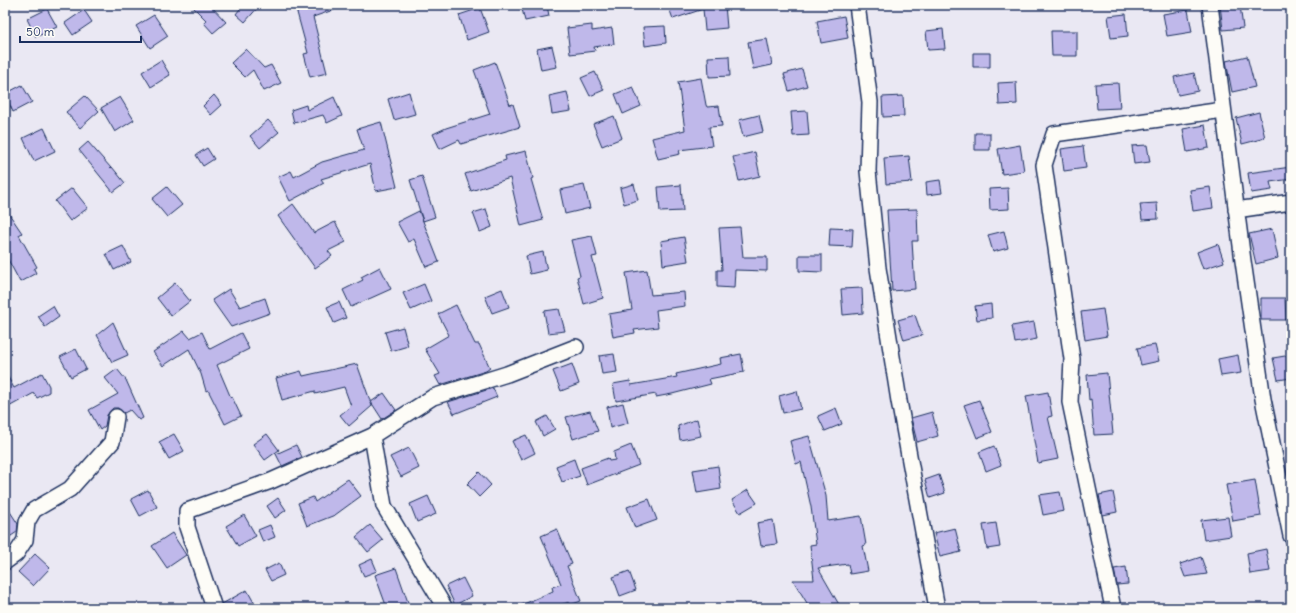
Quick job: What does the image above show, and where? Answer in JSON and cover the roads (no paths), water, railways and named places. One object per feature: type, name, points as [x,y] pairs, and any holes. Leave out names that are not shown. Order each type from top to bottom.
[{"type":"street","points":[[857,5],[870,102],[868,171],[878,268],[899,401],[937,608]]},
{"type":"street","points":[[1210,5],[1236,210],[1263,399],[1291,536]]},
{"type":"street","points":[[1113,608],[1070,402],[1072,360],[1044,165],[1054,134],[1223,110]]},
{"type":"street","points":[[1236,210],[1291,202]]},
{"type":"street","points":[[214,608],[187,527],[187,511],[271,481],[372,436],[433,397],[507,374],[576,347]]},
{"type":"street","points":[[5,562],[16,554],[25,540],[27,522],[34,510],[70,489],[112,442],[116,417]]},
{"type":"street","points":[[372,436],[384,506],[445,608]]}]
